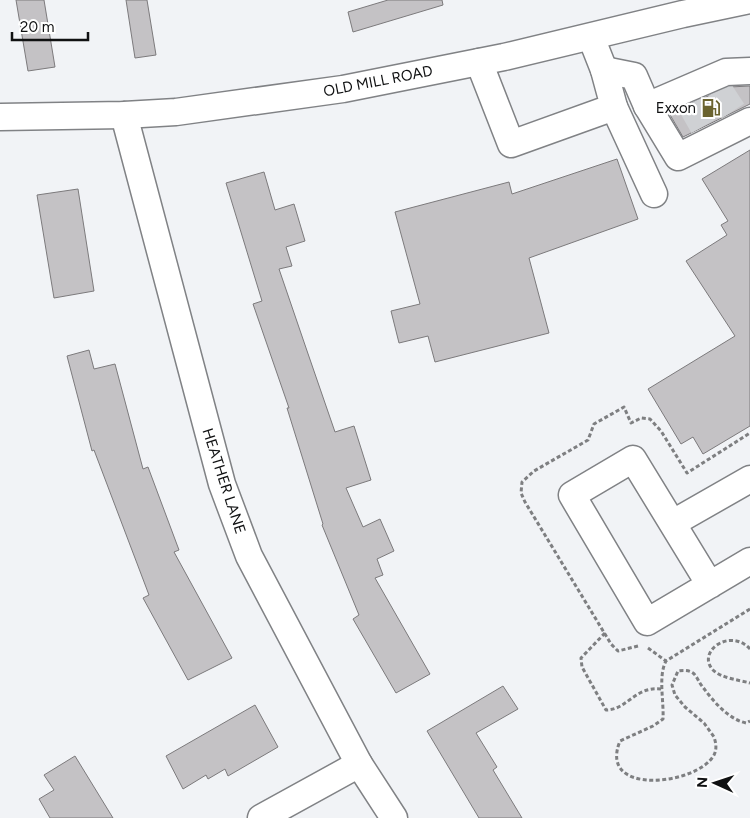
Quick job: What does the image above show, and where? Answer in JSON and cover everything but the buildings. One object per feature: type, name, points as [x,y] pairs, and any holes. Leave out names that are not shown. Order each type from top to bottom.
[{"type":"street","name":"OLD MILL ROAD","points":[[0,116],[124,115],[234,105],[343,89],[479,62],[750,0]]},
{"type":"street","points":[[591,37],[604,70],[614,107],[654,194]]},
{"type":"street","points":[[479,62],[511,144],[614,107]]},
{"type":"street","points":[[604,70],[634,76],[646,106],[678,157],[706,134],[742,119]]},
{"type":"street","points":[[646,106],[686,97],[716,84],[726,72],[750,71]]},
{"type":"street","name":"HEATHER LANE","points":[[124,115],[222,484],[249,556],[359,764],[394,818]]},
{"type":"street","points":[[710,585],[633,458],[572,495],[647,622],[710,585],[750,561]]},
{"type":"street","points":[[673,523],[750,479]]},
{"type":"street","points":[[261,818],[359,764]]},
{"type":"path","points":[[666,661],[650,649],[638,646],[618,651],[611,644],[525,502],[521,494],[522,482],[534,471],[588,440],[594,424],[624,407],[631,423],[641,418],[650,419],[661,431],[686,473],[750,433]]},
{"type":"path","points":[[750,609],[666,661],[660,686],[664,697],[663,719],[620,741],[617,750],[618,763],[624,773],[638,780],[659,781],[689,772],[707,764],[714,756],[717,746],[714,737],[675,695],[672,685],[678,671],[685,670],[693,673],[727,714],[737,721],[746,723],[750,721]]},
{"type":"path","points":[[605,633],[581,658],[582,667],[606,710],[613,710],[640,692],[650,688],[662,690]]},
{"type":"path","points":[[750,649],[737,639],[729,639],[718,645],[708,656],[709,664],[714,671],[750,683]]},
{"type":"tunnel","points":[[719,89],[734,112]]},
{"type":"tunnel","points":[[690,104],[703,127]]},
{"type":"place","name":"Exxon","points":[[711,108]]}]
